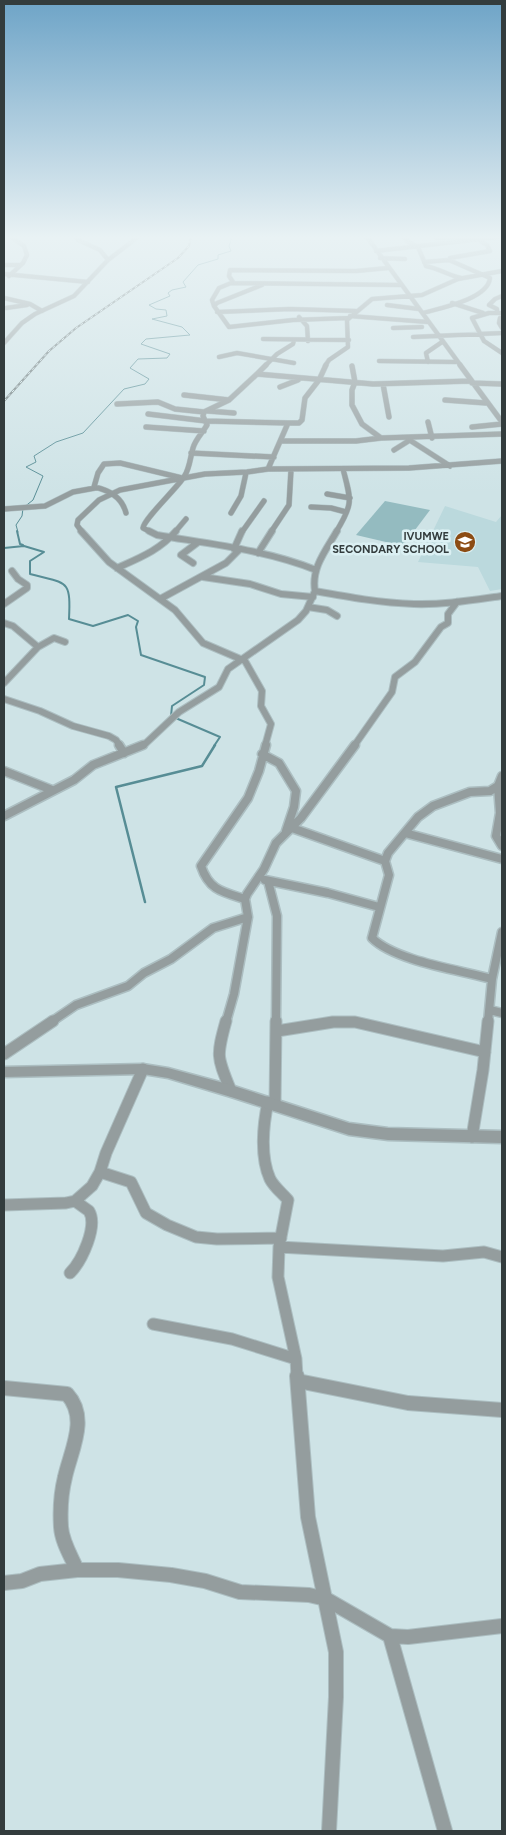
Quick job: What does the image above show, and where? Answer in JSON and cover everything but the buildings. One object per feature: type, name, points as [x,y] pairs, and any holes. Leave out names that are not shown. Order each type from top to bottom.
[{"type":"street","points":[[4,343],[23,323]]},
{"type":"street","points":[[226,323],[229,327],[269,323]]},
{"type":"street","points":[[304,323],[308,328],[308,341]]},
{"type":"street","points":[[148,414],[206,422],[301,422],[304,398],[319,380],[327,361],[346,348],[349,340],[349,323]]},
{"type":"street","points":[[429,323],[502,423]]},
{"type":"street","points":[[474,323],[486,343],[502,354]]},
{"type":"street","points":[[392,328],[432,327]]},
{"type":"street","points":[[413,338],[502,333]]},
{"type":"street","points":[[263,339],[349,340]]},
{"type":"street","points":[[294,340],[291,346],[271,359],[230,400],[206,412],[203,418],[206,422],[204,431],[195,444],[191,453],[191,462],[183,478],[142,525],[149,532],[172,538],[258,553],[294,561],[316,570]]},
{"type":"street","points":[[439,351],[442,342]]},
{"type":"street","points":[[428,362],[425,356],[426,353],[439,351],[455,360]]},
{"type":"street","points":[[219,357],[237,353],[294,363]]},
{"type":"street","points":[[379,361],[428,362],[455,360]]},
{"type":"street","points":[[352,366],[355,382],[352,390],[352,405],[364,426],[381,438]]},
{"type":"street","points":[[258,374],[300,379],[383,384],[471,382],[502,384]]},
{"type":"street","points":[[280,387],[300,379]]},
{"type":"street","points":[[383,384],[386,390],[386,410],[390,417]]},
{"type":"street","points":[[184,395],[230,400]]},
{"type":"street","points":[[445,400],[486,403]]},
{"type":"street","points":[[117,404],[158,402],[175,409],[234,413]]},
{"type":"street","points":[[268,469],[282,440],[288,422]]},
{"type":"street","points":[[428,422],[432,438]]},
{"type":"street","points":[[472,426],[502,423]]},
{"type":"street","points":[[146,427],[204,431]]},
{"type":"street","points":[[282,440],[356,441],[381,438],[409,439],[502,434]]},
{"type":"street","points":[[394,450],[409,439]]},
{"type":"street","points":[[409,439],[450,466]]},
{"type":"street","points":[[191,453],[274,457]]},
{"type":"street","points":[[245,899],[213,889],[204,878],[201,866],[248,798],[259,771],[262,754],[269,739],[271,721],[261,706],[262,691],[242,659],[223,653],[203,643],[175,610],[117,568],[101,554],[77,525],[80,517],[102,498],[111,493],[136,485],[208,473],[246,473],[268,469],[450,466],[502,461]]},
{"type":"street","points":[[95,488],[98,473],[103,465],[108,463],[173,474],[183,478]]},
{"type":"street","points":[[4,816],[74,780],[93,765],[145,744],[179,712],[213,692],[223,682],[226,670],[303,616],[314,594],[316,570],[350,505],[343,469]]},
{"type":"street","points":[[258,553],[288,505],[291,490],[291,470]]},
{"type":"street","points":[[231,513],[241,496],[246,473]]},
{"type":"street","points":[[4,508],[30,508],[52,504],[78,491],[95,488],[108,490],[124,504],[126,513]]},
{"type":"street","points":[[327,494],[350,498]]},
{"type":"street","points":[[160,599],[230,560],[237,550],[245,525],[264,501]]},
{"type":"street","points":[[311,508],[328,508],[346,512]]},
{"type":"street","points":[[117,568],[147,555],[172,538],[186,519]]},
{"type":"street","points":[[193,562],[181,555],[197,543]]},
{"type":"street","points":[[4,604],[27,588],[12,571]]},
{"type":"street","points":[[202,576],[250,584],[281,594],[314,594],[390,602],[425,604],[502,596]]},
{"type":"street","points":[[231,1091],[218,1062],[218,1049],[234,994],[248,917],[245,899],[267,864],[276,843],[288,831],[344,761],[392,692],[395,677],[415,662],[442,627],[448,623],[448,614],[457,602]]},
{"type":"street","points":[[308,607],[327,610],[337,616]]},
{"type":"street","points":[[4,623],[13,626],[36,642],[38,647]]},
{"type":"street","points":[[4,683],[38,647],[52,638],[65,642]]},
{"type":"street","points":[[4,699],[40,711],[72,726],[109,736],[116,740],[124,753]]},
{"type":"street","points":[[262,754],[279,763],[296,790],[288,831]]},
{"type":"street","points":[[4,771],[52,790]]},
{"type":"street","points":[[502,776],[498,786],[500,813],[496,836],[502,846]]},
{"type":"street","points":[[492,979],[394,952],[375,942],[372,938],[388,875],[385,861],[388,853],[418,817],[433,806],[470,792],[490,791],[498,786]]},
{"type":"street","points":[[288,831],[385,861]]},
{"type":"street","points":[[405,833],[502,858]]},
{"type":"street","points":[[256,880],[328,893],[379,908]]},
{"type":"street","points":[[268,881],[277,916],[275,990],[277,1031],[271,1104],[263,1129],[268,1173],[273,1184],[288,1200],[280,1243],[278,1277],[296,1359],[308,1517],[336,1652],[336,1697],[329,1831]]},
{"type":"street","points":[[4,1054],[76,1006],[128,986],[144,973],[171,959],[213,928],[248,917]]},
{"type":"street","points":[[472,1137],[486,1052],[492,979],[502,932]]},
{"type":"street","points":[[490,1010],[502,1012]]},
{"type":"street","points":[[277,1031],[333,1022],[355,1022],[486,1052]]},
{"type":"street","points":[[4,1205],[66,1203],[75,1201],[92,1186],[100,1172],[106,1153],[143,1069]]},
{"type":"street","points":[[4,1072],[143,1069],[168,1073],[231,1091],[349,1129],[367,1132],[502,1137]]},
{"type":"street","points":[[100,1172],[132,1182],[146,1213],[153,1219],[196,1237],[442,1256],[484,1252],[502,1256]]},
{"type":"street","points":[[70,1273],[81,1259],[92,1219],[88,1209],[75,1201]]},
{"type":"street","points":[[154,1324],[232,1339],[296,1359]]},
{"type":"street","points":[[298,1381],[408,1403],[502,1410]]},
{"type":"street","points":[[4,1388],[67,1394],[75,1404],[78,1434],[65,1478],[61,1528],[77,1570]]},
{"type":"street","points":[[4,1583],[22,1581],[40,1574],[77,1570],[118,1570],[171,1575],[205,1581],[240,1592],[309,1595],[326,1599],[390,1636],[408,1637],[502,1626]]},
{"type":"street","points":[[390,1636],[445,1831]]},
{"type":"shaded area","points":[[385,501],[430,510],[403,546],[356,535]]},
{"type":"shaded area","name":"IVUMWE SECONDARY SCHOOL","points":[[445,506],[496,522],[502,515],[502,589],[490,591],[478,567],[418,562]]},
{"type":"waterway","points":[[18,532],[16,525],[22,516],[23,508],[33,500],[43,476],[26,467],[36,462],[34,456],[56,442],[83,433],[124,389],[145,384],[149,379],[130,368],[138,359],[167,358],[170,354],[141,344],[146,339],[190,335],[182,327],[166,323]]},
{"type":"waterway","points":[[17,531],[20,544],[23,545]]},
{"type":"waterway","points":[[4,548],[24,546],[44,552],[30,561],[30,574],[52,579],[64,585],[69,596],[69,619],[93,626],[128,615],[138,621],[136,627],[141,655],[205,677],[204,685],[172,706],[171,716],[220,737],[214,746]]},
{"type":"waterway","points":[[145,902],[116,787],[202,766],[215,745]]},
{"type":"railway","points":[[4,401],[49,351],[84,323]]},
{"type":"place","name":"IVUMWE SECONDARY SCHOOL","points":[[465,542]]}]
